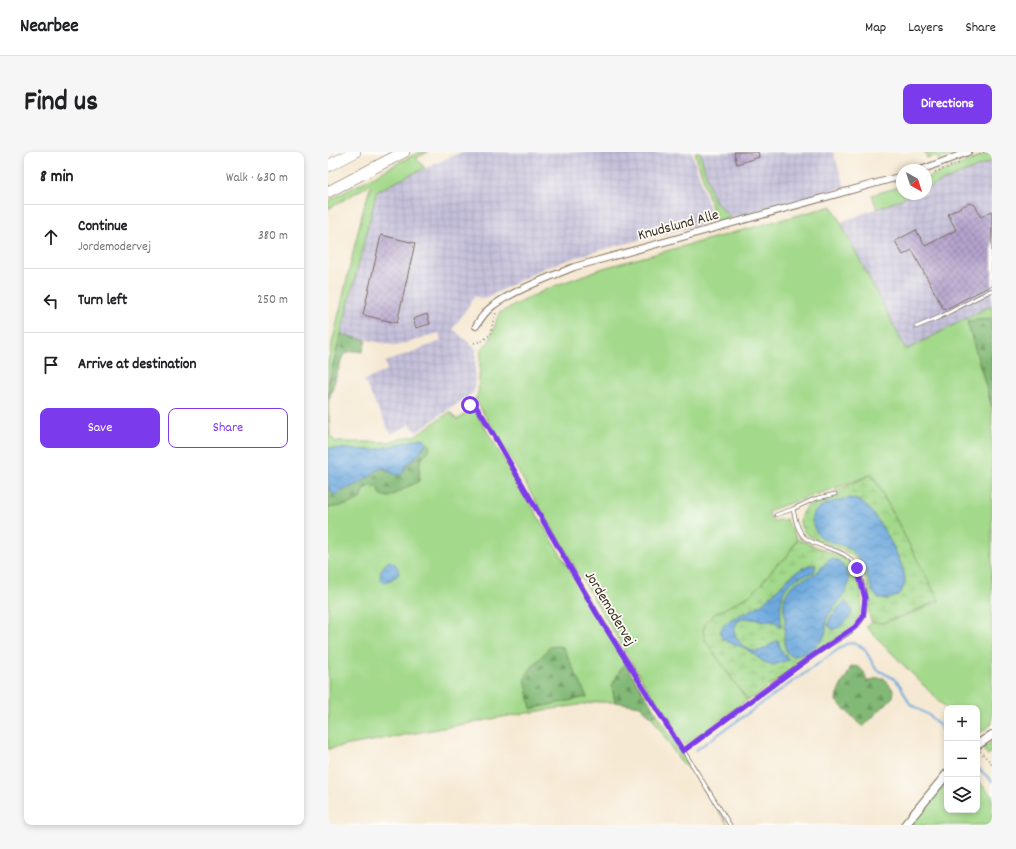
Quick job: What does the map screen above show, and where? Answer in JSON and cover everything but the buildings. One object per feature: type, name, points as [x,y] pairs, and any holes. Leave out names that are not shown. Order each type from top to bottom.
[{"type":"highway","points":[[328,166],[355,152]]},
{"type":"highway","points":[[328,192],[404,152]]},
{"type":"street","points":[[932,166],[968,152]]},
{"type":"street","name":"Knudslund Alle","points":[[476,326],[484,314],[494,304],[574,267],[896,178]]},
{"type":"street","points":[[980,743],[991,736]]},
{"type":"street","points":[[905,825],[945,777]]},
{"type":"lane","points":[[916,327],[940,317],[992,290]]},
{"type":"lane","name":"Jordemodervej","points":[[470,405],[476,407],[482,415],[597,614],[730,825]]},
{"type":"lane","points":[[776,515],[814,499],[835,494]]},
{"type":"lane","points":[[683,751],[808,659],[855,627],[863,617],[865,598],[857,568],[845,554],[814,543],[804,536],[797,525],[793,509]]},
{"type":"path","points":[[474,343],[482,341],[491,334],[492,320],[498,310]]},
{"type":"path","points":[[980,752],[992,764]]},
{"type":"shaded area","points":[[461,152],[692,152],[713,221],[593,252],[546,267],[484,299],[475,296],[453,329],[476,349],[474,392],[416,432],[411,424],[391,434],[364,381],[387,370],[385,362],[441,341],[439,333],[396,346],[341,334],[377,191]]},
{"type":"shaded area","points":[[695,152],[833,152],[845,187],[716,222]]},
{"type":"shaded area","points":[[992,161],[992,305],[906,350],[841,222],[898,200],[932,200],[932,186]]},
{"type":"green space","points":[[419,152],[428,152],[416,158],[425,168],[377,191],[328,385],[328,361],[363,210],[371,186],[369,185],[328,209],[328,201]]},
{"type":"green space","points":[[695,152],[700,152],[713,199],[730,218],[716,222]]},
{"type":"green space","points":[[925,152],[958,152],[938,160],[936,155],[927,158]]},
{"type":"green space","points":[[992,152],[992,161],[932,186],[932,176]]},
{"type":"green space","points":[[896,188],[896,200],[899,200],[877,209],[872,195]]},
{"type":"green space","points":[[832,206],[906,350],[992,305],[992,319],[967,321],[992,407],[992,724],[980,733],[980,705],[944,706],[866,627],[872,622],[881,622],[898,618],[939,601],[872,474],[768,511],[772,521],[786,519],[797,539],[786,558],[777,564],[749,596],[737,602],[705,640],[747,700],[685,745],[647,688],[475,399],[478,394],[481,349],[490,340],[499,313],[549,288],[603,268]]},
{"type":"green space","points":[[992,319],[992,407],[967,321]]},
{"type":"green space","points":[[341,334],[366,340],[363,352],[351,351],[346,353],[342,358],[328,402],[328,385]]},
{"type":"green space","points":[[328,402],[330,436],[336,442],[388,442],[416,435],[450,412],[457,420],[469,411],[475,411],[626,664],[621,668],[612,686],[615,702],[597,702],[508,716],[328,749]]},
{"type":"green space","points":[[426,442],[430,445],[429,450],[420,461],[419,481],[389,497],[381,495],[378,488],[369,486],[363,491],[360,499],[347,505],[328,508],[328,487],[333,493],[362,482],[379,469],[383,468],[396,475],[404,472],[406,465],[420,453]]},
{"type":"green space","points":[[872,474],[939,601],[883,623],[872,622],[870,619],[870,598],[865,576],[859,563],[853,556],[844,551],[812,538],[800,525],[803,511],[812,503],[822,499],[839,496],[837,491]]},
{"type":"green space","points":[[797,539],[849,560],[854,568],[860,586],[862,596],[860,614],[850,629],[754,697],[747,700],[705,640],[703,630],[706,621],[716,613],[749,596],[777,564],[786,558]]},
{"type":"green space","points":[[550,647],[563,647],[587,697],[531,709],[525,678],[531,668]]},
{"type":"green space","points":[[626,664],[657,714],[652,717],[640,706],[615,702],[612,686],[621,668]]},
{"type":"green space","points":[[851,666],[859,667],[864,672],[867,682],[876,678],[884,678],[894,691],[893,697],[863,727],[836,701],[838,691]]},
{"type":"green space","points":[[657,714],[728,825],[693,772],[680,761],[652,717]]},
{"type":"green space","points":[[992,742],[992,752],[988,755],[982,748]]},
{"type":"green space","points":[[980,783],[992,795],[992,825],[910,825],[944,785],[944,813],[980,813]]},
{"type":"water","points":[[422,438],[426,442],[422,450],[406,465],[404,472],[400,475],[396,475],[383,468],[379,469],[362,482],[334,495],[328,487],[328,448],[374,450]]},
{"type":"water","points":[[849,498],[863,503],[869,509],[882,527],[895,551],[904,572],[905,583],[903,589],[895,597],[880,599],[877,597],[871,588],[867,575],[859,559],[855,554],[848,548],[828,541],[817,534],[812,517],[818,508],[828,503]]},
{"type":"water","points":[[831,559],[838,561],[844,567],[848,576],[848,588],[828,616],[825,634],[822,640],[807,652],[798,656],[791,656],[787,653],[784,641],[785,597],[792,585],[816,573]]},
{"type":"water","points":[[389,561],[396,566],[399,574],[391,580],[384,582],[380,577],[381,572],[383,567]]},
{"type":"water","points":[[809,565],[816,565],[814,572],[800,577],[790,583],[783,594],[781,600],[781,627],[775,622],[744,618],[737,622],[734,631],[741,643],[753,651],[762,650],[778,640],[781,650],[789,660],[773,665],[764,662],[745,648],[728,642],[722,638],[720,631],[728,622],[733,618],[756,608],[794,573]]},
{"type":"water","points":[[845,601],[852,609],[851,616],[840,627],[832,630],[828,625],[831,616]]},
{"type":"waterway","points":[[696,750],[846,644],[853,643],[864,648],[876,669],[893,678],[900,685],[910,704],[930,716],[939,725],[944,734]]},
{"type":"waterway","points":[[980,770],[992,781]]},
{"type":"route","points":[[470,405],[476,407],[482,415],[597,614],[683,751],[808,659],[855,627],[863,617],[865,598],[857,568]]}]
